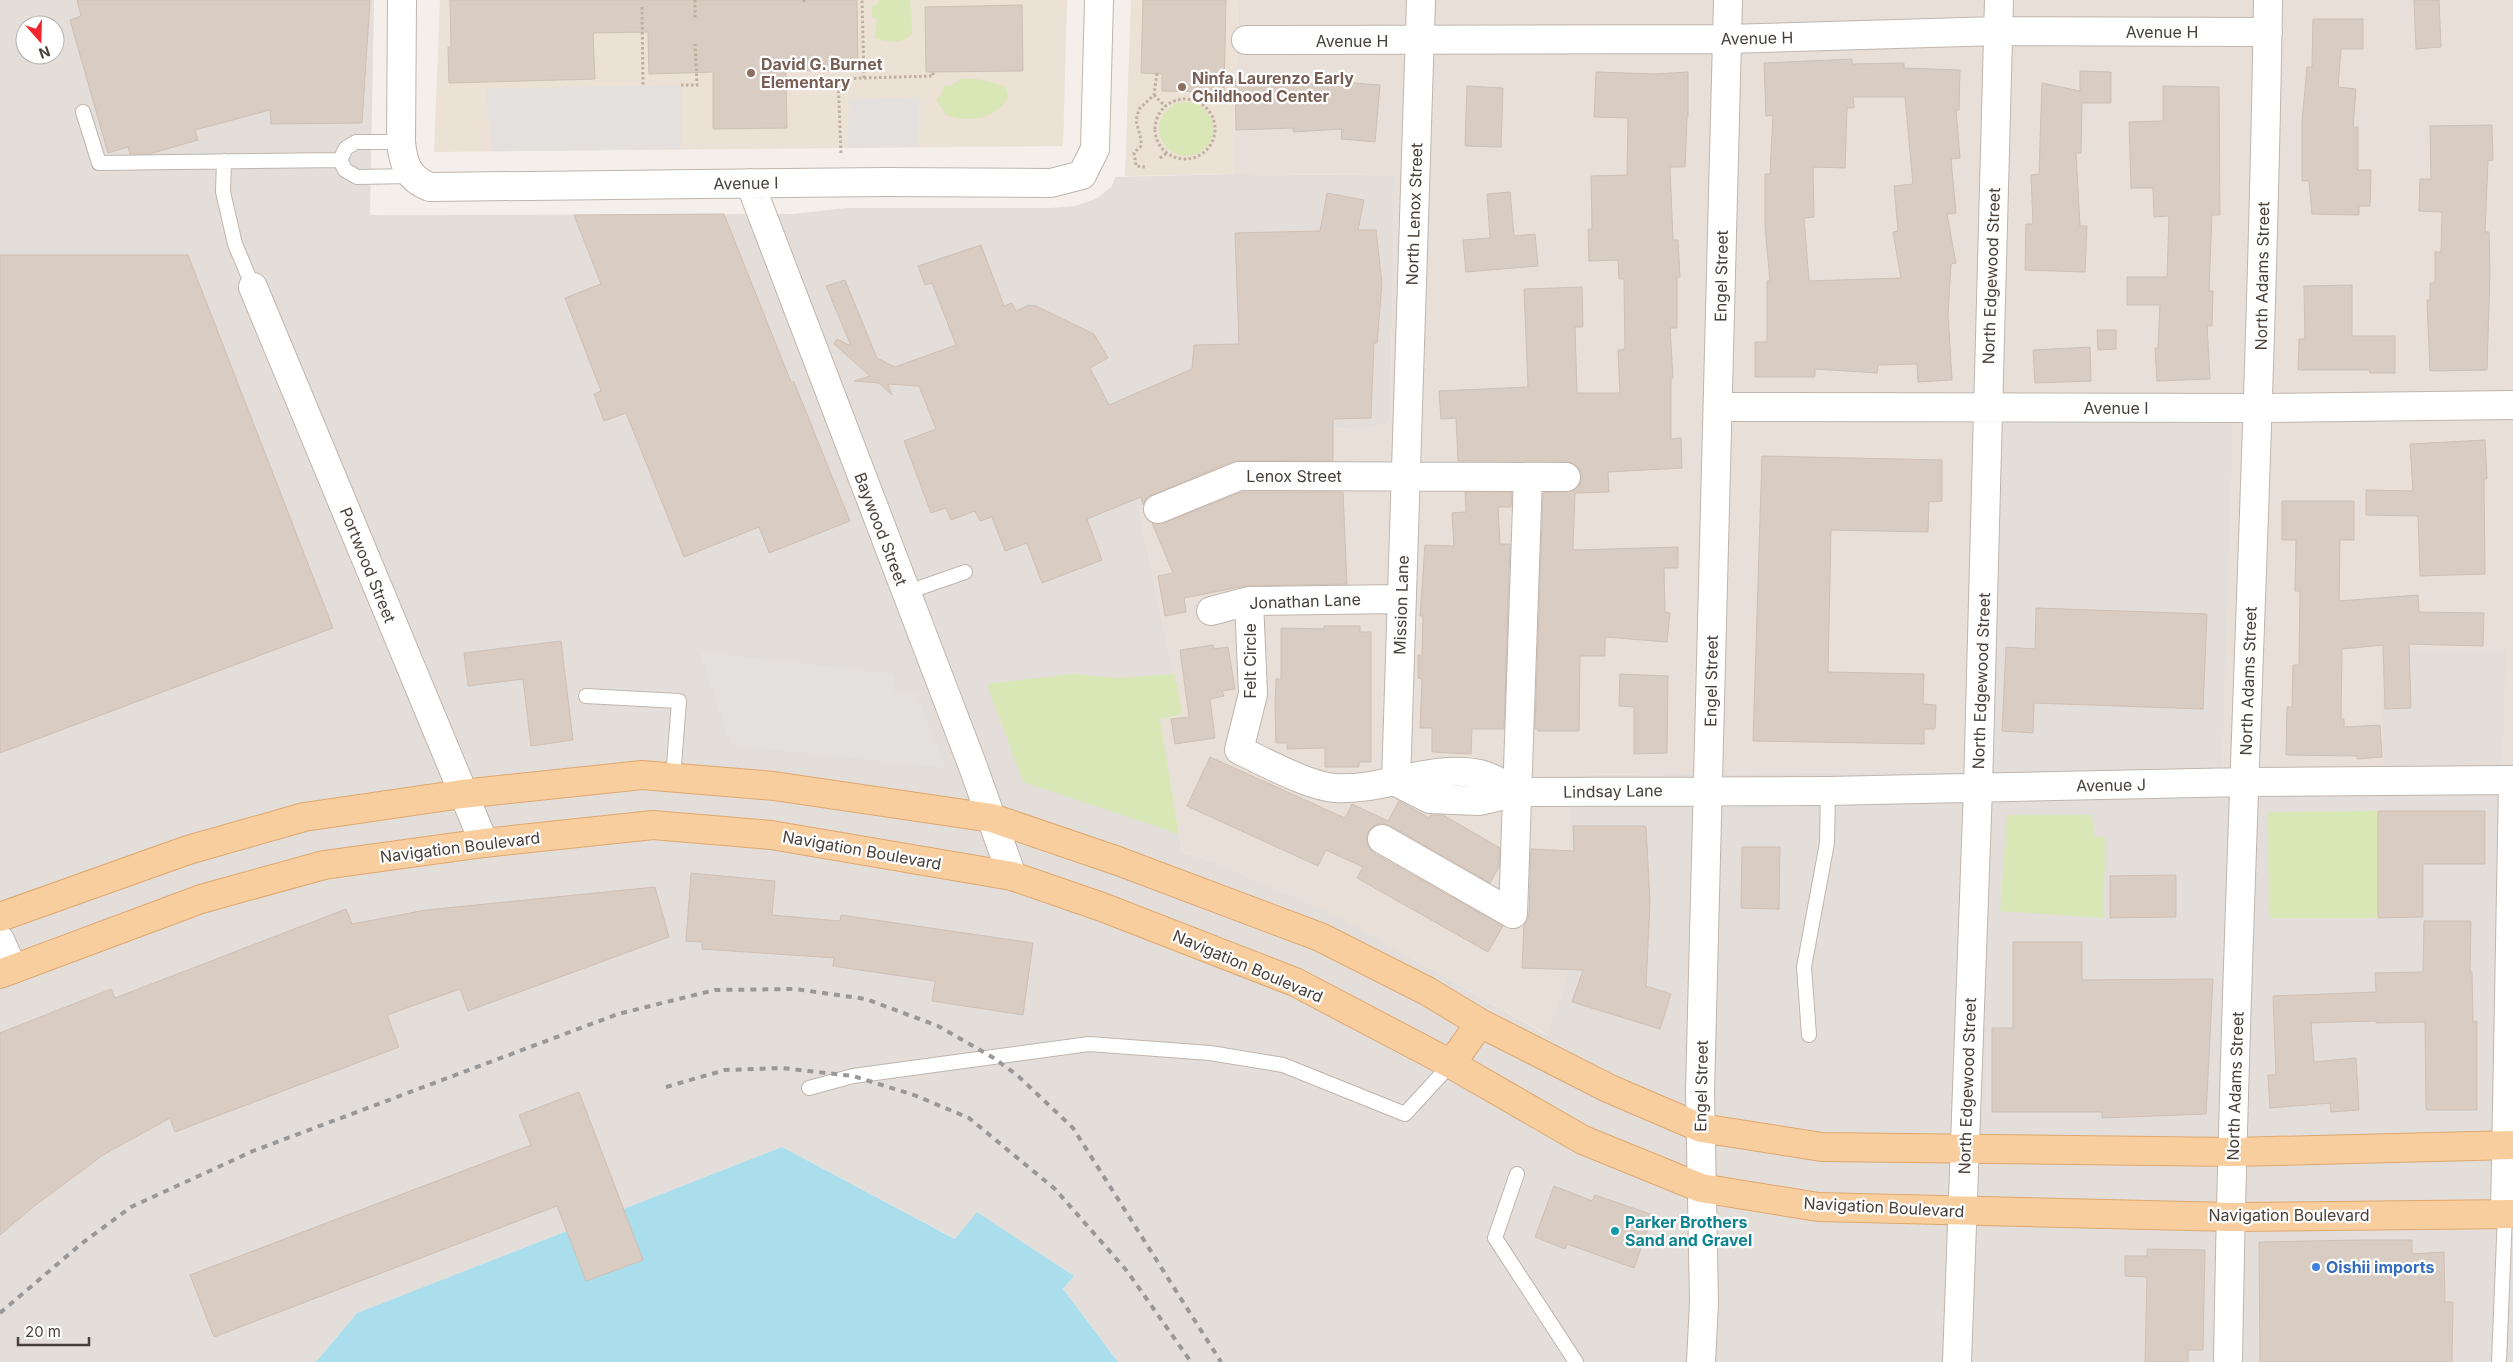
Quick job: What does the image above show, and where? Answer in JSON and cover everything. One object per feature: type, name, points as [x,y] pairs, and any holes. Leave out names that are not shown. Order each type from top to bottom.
[{"type":"main road","points":[[0,917],[188,850],[304,817],[462,794],[642,775],[774,786],[992,818],[1118,861],[1320,937],[1428,991],[1480,1023],[1610,1089],[1701,1128],[1822,1147],[2233,1152],[2510,1145]]},
{"type":"main road","name":"Navigation Boulevard","points":[[6,972],[201,899],[324,865],[484,843],[653,825],[771,835],[1012,876],[1102,907],[1295,982],[1451,1064],[1583,1140],[1701,1188],[1818,1206],[1962,1211],[2231,1216],[2509,1214]]},
{"type":"main road","points":[[1451,1064],[1480,1023]]},
{"type":"street","points":[[402,0],[401,142],[402,160],[411,176]]},
{"type":"street","name":"Avenue I","points":[[411,176],[419,183],[430,187],[750,183],[1051,183],[1082,175],[1095,149],[1099,0]]},
{"type":"street","name":"North Lenox Street","points":[[1407,428],[1421,0]]},
{"type":"street","name":"Engel Street","points":[[1701,1362],[1704,1302],[1701,1128],[1728,0]]},
{"type":"street","name":"North Edgewood Street","points":[[1957,1362],[1978,788],[1999,0]]},
{"type":"street","name":"North Adams Street","points":[[2228,1362],[2244,782],[2258,408],[2268,0]]},
{"type":"street","name":"Avenue H","points":[[1246,40],[1727,39],[1998,31],[2268,32]]},
{"type":"street","name":"Baywood Street","points":[[750,183],[992,818],[1012,876]]},
{"type":"street","name":"Portwood Street","points":[[253,287],[462,794],[484,843]]},
{"type":"street","name":"Avenue I","points":[[1718,407],[2258,408],[2513,405]]},
{"type":"street","name":"Mission Lane","points":[[1396,782],[1407,428]]},
{"type":"street","name":"Lenox Street","points":[[1158,509],[1239,476],[1407,476]]},
{"type":"street","points":[[1407,476],[1566,477]]},
{"type":"street","points":[[1382,839],[1513,914],[1528,477]]},
{"type":"street","name":"Jonathan Lane","points":[[1211,611],[1249,601],[1401,599]]},
{"type":"street","name":"Felt Circle","points":[[1239,750],[1253,694],[1249,601]]},
{"type":"street","name":"Lindsay Lane","points":[[1239,750],[1317,784],[1356,788],[1396,782],[1428,773],[1480,774],[1518,792],[1708,790]]},
{"type":"street","name":"Avenue J","points":[[1708,790],[1828,791],[2244,782],[2513,782]]},
{"type":"street","points":[[2509,1214],[2513,782]]},
{"type":"street","points":[[0,940],[6,972]]},
{"type":"lane","points":[[83,112],[99,163],[340,160]]},
{"type":"lane","points":[[340,160],[346,148],[356,142],[401,142]]},
{"type":"lane","points":[[340,160],[345,170],[356,177],[411,176]]},
{"type":"lane","points":[[224,161],[223,192],[235,244],[253,287]]},
{"type":"lane","points":[[906,593],[965,572]]},
{"type":"lane","points":[[586,696],[679,701],[673,778]]},
{"type":"lane","points":[[1809,1034],[1804,967],[1827,843],[1828,791]]},
{"type":"lane","points":[[809,1088],[853,1076],[1089,1044],[1210,1052],[1283,1065],[1406,1114],[1451,1064]]},
{"type":"lane","points":[[1517,1174],[1495,1238],[1576,1362]]},
{"type":"lane","points":[[2499,1362],[2509,1214]]},
{"type":"path","points":[[695,0],[695,20]]},
{"type":"path","points":[[862,0],[864,78]]},
{"type":"path","points":[[642,7],[643,85]]},
{"type":"path","points":[[680,85],[697,84],[695,44]]},
{"type":"path","points":[[806,80],[933,76],[933,72]]},
{"type":"path","points":[[1145,167],[1136,166],[1134,159],[1141,140],[1136,121],[1139,109],[1154,95],[1158,73]]},
{"type":"path","points":[[838,79],[840,153]]},
{"type":"path","points":[[1154,95],[1165,106]]},
{"type":"path","points":[[1184,98],[1199,102],[1211,112],[1216,132],[1213,142],[1199,156],[1180,159],[1167,153],[1158,142],[1155,132],[1155,123],[1165,106],[1173,100],[1184,98]]},
{"type":"path","points":[[1160,158],[1167,153]]},
{"type":"shaded area","points":[[0,0],[374,0],[370,215],[792,214],[846,208],[1051,208],[1075,206],[1096,199],[1112,186],[1115,177],[1233,174],[1395,175],[1390,423],[1366,429],[1225,427],[1130,466],[1182,714],[1160,719],[1182,852],[1212,861],[1340,917],[1547,1035],[1566,981],[1570,775],[1992,771],[2000,422],[2233,421],[2222,771],[2383,772],[2382,649],[2506,650],[2496,971],[2513,971],[2513,1362],[1118,1362],[1063,1289],[1074,1276],[977,1212],[956,1239],[782,1147],[357,1313],[316,1362],[0,1362]]},
{"type":"shaded area","name":"David G. Burnet Elementary","points":[[440,0],[1067,0],[1063,146],[434,152]]},
{"type":"shaded area","name":"Ninfa Laurenzo Early Childhood Center","points":[[1131,0],[1238,0],[1233,174],[1125,176]]},
{"type":"shaded area","points":[[1238,0],[2513,0],[2513,971],[2383,772],[2222,771],[2000,422],[1992,771],[1570,775],[1566,981],[1548,1035],[1339,917],[1212,861],[1182,852],[1160,719],[1182,714],[1130,466],[1225,427],[1366,429],[1390,423],[1395,175],[1233,174]]},
{"type":"shaded area","points":[[681,85],[681,149],[492,151],[486,89]]},
{"type":"shaded area","points":[[919,97],[918,147],[848,148],[849,100]]},
{"type":"shaded area","points":[[700,652],[895,674],[893,691],[916,694],[946,768],[731,745]]},
{"type":"green space","points":[[880,0],[910,0],[912,34],[899,41],[875,38],[877,19],[872,17],[872,7],[878,4]]},
{"type":"green space","points":[[961,79],[977,79],[1005,86],[1009,97],[997,111],[981,118],[964,119],[946,115],[936,100],[942,93],[943,86],[951,86]]},
{"type":"green space","points":[[1181,102],[1191,102],[1201,106],[1209,114],[1213,129],[1209,144],[1201,152],[1191,156],[1181,156],[1171,152],[1163,144],[1159,134],[1159,124],[1163,114],[1171,106]]},
{"type":"green space","points":[[1072,674],[1117,678],[1175,674],[1182,714],[1160,719],[1179,834],[1023,782],[987,684]]},
{"type":"green space","points":[[2378,811],[2378,918],[2269,918],[2268,812]]},
{"type":"green space","points":[[2007,815],[2092,815],[2094,837],[2106,837],[2103,918],[2000,911]]},
{"type":"water","points":[[782,1147],[955,1239],[977,1212],[1074,1276],[1063,1289],[1118,1362],[316,1362],[357,1313]]},
{"type":"building","points":[[77,0],[370,0],[362,123],[271,124],[270,110],[195,130],[198,140],[149,154],[130,154],[128,147],[108,153],[70,20],[81,16]]},
{"type":"building","points":[[450,0],[857,0],[858,70],[786,71],[787,128],[713,129],[713,72],[649,74],[648,32],[593,33],[595,79],[449,83],[448,47],[451,47]]},
{"type":"building","points":[[1143,0],[1226,0],[1224,92],[1162,91],[1162,74],[1141,73]]},
{"type":"building","points":[[2414,0],[2439,0],[2441,47],[2416,49]]},
{"type":"building","points":[[1022,5],[1023,71],[926,72],[925,7]]},
{"type":"building","points":[[2313,19],[2363,19],[2363,49],[2341,49],[2338,87],[2356,89],[2353,127],[2358,127],[2358,170],[2371,170],[2370,206],[2359,206],[2359,215],[2312,214],[2309,181],[2302,181],[2302,122],[2307,67],[2312,67]]},
{"type":"building","points":[[1852,59],[1852,64],[1904,63],[1904,68],[1960,70],[1959,110],[1956,110],[1960,158],[1951,159],[1956,213],[1947,214],[1956,263],[1951,264],[1948,314],[1952,380],[1918,382],[1917,364],[1878,365],[1877,373],[1815,369],[1815,377],[1755,377],[1755,342],[1767,342],[1767,281],[1770,281],[1765,227],[1765,174],[1770,174],[1773,115],[1766,116],[1764,63]],"holes":[[[1853,97],[1905,97],[1913,184],[1894,186],[1898,231],[1893,232],[1901,278],[1809,281],[1804,218],[1814,217],[1813,167],[1845,168],[1847,108],[1854,108]]]},
{"type":"building","points":[[2080,71],[2111,72],[2111,103],[2082,103],[2081,153],[2076,153],[2080,226],[2087,226],[2085,272],[2025,270],[2026,224],[2033,224],[2031,175],[2039,174],[2042,83],[2080,91]]},
{"type":"building","points":[[1596,72],[1656,74],[1688,72],[1685,167],[1670,167],[1673,240],[1678,240],[1680,277],[1677,277],[1677,328],[1670,328],[1673,378],[1671,378],[1671,439],[1681,438],[1682,468],[1608,472],[1609,492],[1575,493],[1573,547],[1574,550],[1678,547],[1678,568],[1664,568],[1665,612],[1670,613],[1667,642],[1605,637],[1605,656],[1580,656],[1579,731],[1538,731],[1538,729],[1535,729],[1543,493],[1574,490],[1580,484],[1582,478],[1580,470],[1574,464],[1566,461],[1458,461],[1456,418],[1441,419],[1439,391],[1528,387],[1524,289],[1582,287],[1583,327],[1575,327],[1577,393],[1620,393],[1618,350],[1625,349],[1624,279],[1619,279],[1618,260],[1589,261],[1588,229],[1592,229],[1591,176],[1627,175],[1628,118],[1594,117]]},
{"type":"building","points":[[1280,79],[1280,85],[1340,82],[1380,85],[1375,142],[1341,139],[1342,129],[1293,132],[1293,128],[1236,130],[1235,80]]},
{"type":"building","points":[[1467,86],[1503,88],[1501,147],[1465,146]]},
{"type":"building","points":[[2163,86],[2219,87],[2220,215],[2212,215],[2209,291],[2213,291],[2212,326],[2207,325],[2210,379],[2157,381],[2155,348],[2158,348],[2160,305],[2127,305],[2127,277],[2167,277],[2169,216],[2154,217],[2153,188],[2131,188],[2129,122],[2163,121]]},
{"type":"building","points":[[2492,125],[2493,160],[2488,161],[2485,232],[2489,232],[2490,271],[2487,370],[2430,371],[2427,300],[2430,300],[2430,283],[2435,283],[2435,252],[2441,252],[2442,212],[2419,211],[2420,179],[2431,179],[2430,126]]},
{"type":"building","points":[[1510,192],[1514,236],[1535,234],[1538,266],[1466,272],[1463,240],[1490,238],[1487,194]]},
{"type":"building","points":[[1327,193],[1364,200],[1358,230],[1376,230],[1382,283],[1377,343],[1374,343],[1371,418],[1333,419],[1333,461],[1233,461],[1152,495],[1146,499],[1143,505],[1141,497],[1087,519],[1102,560],[1042,583],[1027,543],[1005,551],[992,517],[980,521],[975,511],[951,520],[946,508],[931,513],[904,441],[936,429],[919,386],[888,384],[892,395],[879,383],[854,381],[870,376],[834,344],[837,339],[851,346],[826,286],[845,280],[877,358],[895,367],[956,345],[932,283],[925,285],[918,266],[981,245],[1004,306],[1012,303],[1016,311],[1029,305],[1036,306],[1094,334],[1108,358],[1090,368],[1109,405],[1192,369],[1194,345],[1239,344],[1235,233],[1320,231]]},
{"type":"building","points":[[724,214],[791,382],[794,382],[850,521],[769,553],[759,527],[684,557],[626,413],[604,421],[594,394],[601,391],[565,298],[601,284],[574,215]]},
{"type":"building","points":[[0,255],[188,255],[333,628],[0,753]]},
{"type":"building","points":[[2352,285],[2352,336],[2395,336],[2395,373],[2370,373],[2369,370],[2298,370],[2299,339],[2305,339],[2304,286]]},
{"type":"building","points":[[2097,330],[2116,330],[2116,349],[2098,350]]},
{"type":"building","points":[[2090,347],[2091,381],[2035,383],[2033,350]]},
{"type":"building","points":[[2485,440],[2487,479],[2484,479],[2485,574],[2420,576],[2418,516],[2366,515],[2366,490],[2413,491],[2410,444]]},
{"type":"building","points":[[1762,456],[1942,460],[1942,501],[1929,502],[1928,532],[1831,530],[1828,672],[1924,674],[1923,704],[1936,705],[1935,729],[1924,729],[1924,744],[1753,741]]},
{"type":"building","points":[[1242,492],[1343,492],[1347,584],[1245,586],[1184,598],[1186,612],[1165,616],[1158,576],[1173,573],[1152,523],[1164,523]]},
{"type":"building","points":[[1465,492],[1512,492],[1511,507],[1498,507],[1500,544],[1510,544],[1504,729],[1472,729],[1471,754],[1432,752],[1432,728],[1420,728],[1422,679],[1418,678],[1418,655],[1422,655],[1423,616],[1420,616],[1425,545],[1454,546],[1452,513],[1466,512]]},
{"type":"building","points":[[2282,501],[2354,501],[2354,540],[2340,540],[2339,601],[2418,595],[2419,612],[2484,613],[2483,646],[2409,644],[2411,708],[2385,709],[2383,645],[2342,649],[2341,719],[2344,719],[2344,727],[2380,725],[2382,757],[2357,759],[2357,756],[2286,755],[2287,707],[2292,707],[2293,665],[2299,665],[2300,591],[2295,591],[2296,540],[2282,540]]},
{"type":"building","points":[[2036,608],[2207,614],[2203,709],[2034,703],[2033,733],[2002,731],[2006,647],[2035,649]]},
{"type":"building","points":[[1324,626],[1360,626],[1360,632],[1371,632],[1371,762],[1359,762],[1359,767],[1325,767],[1325,748],[1287,749],[1287,743],[1276,743],[1276,679],[1281,679],[1281,628],[1324,629]]},
{"type":"building","points":[[561,641],[573,740],[531,746],[523,679],[468,686],[464,653]]},
{"type":"building","points":[[1213,645],[1214,649],[1228,647],[1235,689],[1222,691],[1224,696],[1210,699],[1215,738],[1175,744],[1171,719],[1189,717],[1180,650]]},
{"type":"building","points":[[1620,674],[1668,676],[1667,753],[1634,754],[1634,707],[1619,706]]},
{"type":"building","points":[[1210,757],[1345,818],[1352,804],[1388,821],[1399,801],[1429,818],[1431,815],[1443,815],[1500,848],[1499,867],[1490,883],[1389,825],[1381,823],[1374,826],[1368,832],[1366,839],[1368,846],[1374,853],[1503,926],[1488,952],[1357,878],[1363,867],[1326,850],[1318,866],[1187,806]]},
{"type":"building","points":[[2378,811],[2485,811],[2485,864],[2423,864],[2423,917],[2378,918]]},
{"type":"building","points":[[1573,826],[1646,826],[1650,902],[1646,986],[1671,994],[1660,1029],[1572,1002],[1583,970],[1522,968],[1524,925],[1529,915],[1531,849],[1574,851]]},
{"type":"building","points":[[1742,847],[1780,847],[1779,909],[1741,908]]},
{"type":"building","points":[[691,873],[775,881],[772,915],[840,921],[841,915],[1033,943],[1023,1015],[932,1001],[935,981],[833,966],[834,958],[702,949],[702,942],[686,941]]},
{"type":"building","points":[[2176,875],[2176,917],[2110,918],[2110,876]]},
{"type":"building","points":[[655,887],[669,937],[468,1011],[460,989],[387,1015],[399,1047],[175,1132],[170,1118],[103,1155],[33,1207],[0,1235],[0,1033],[111,989],[115,998],[346,909],[352,924],[426,910]]},
{"type":"building","points":[[2424,921],[2471,921],[2470,972],[2472,972],[2473,1022],[2477,1021],[2477,1110],[2426,1110],[2425,1022],[2376,1023],[2376,1021],[2311,1023],[2314,1062],[2356,1058],[2359,1110],[2331,1112],[2330,1103],[2270,1108],[2268,1075],[2276,1075],[2273,996],[2376,992],[2375,973],[2423,972]]},
{"type":"building","points":[[2013,942],[2082,942],[2082,980],[2213,979],[2206,1114],[2102,1118],[2102,1112],[1992,1112],[1992,1028],[2013,1028]]},
{"type":"building","points":[[579,1092],[643,1260],[586,1281],[557,1206],[214,1337],[190,1275],[531,1145],[519,1115]]},
{"type":"building","name":"Parker Brothers Sand and Gravel","points":[[1554,1186],[1592,1201],[1595,1195],[1653,1215],[1634,1268],[1567,1244],[1565,1249],[1535,1237]]},
{"type":"building","points":[[2412,1240],[2412,1254],[2444,1252],[2445,1302],[2453,1302],[2452,1362],[2260,1362],[2259,1242]]},
{"type":"building","points":[[2147,1249],[2205,1250],[2203,1350],[2188,1350],[2188,1362],[2145,1362],[2147,1277],[2125,1276],[2125,1256],[2147,1256]]},
{"type":"railway","points":[[0,1313],[81,1244],[131,1207],[253,1151],[618,1014],[715,990],[795,989],[866,999],[938,1026],[992,1057],[1017,1075],[1073,1128],[1221,1362]]},
{"type":"railway","points":[[666,1087],[725,1070],[782,1068],[853,1076],[914,1095],[969,1118],[1055,1189],[1127,1271],[1191,1362]]},
{"type":"place","name":"David G. Burnet Elementary","points":[[751,73]]},
{"type":"place","name":"Ninfa Laurenzo Early Childhood Center","points":[[1182,87]]},
{"type":"place","name":"Parker Brothers Sand and Gravel","points":[[1615,1231]]},
{"type":"place","name":"Oishii imports","points":[[2316,1267]]}]
